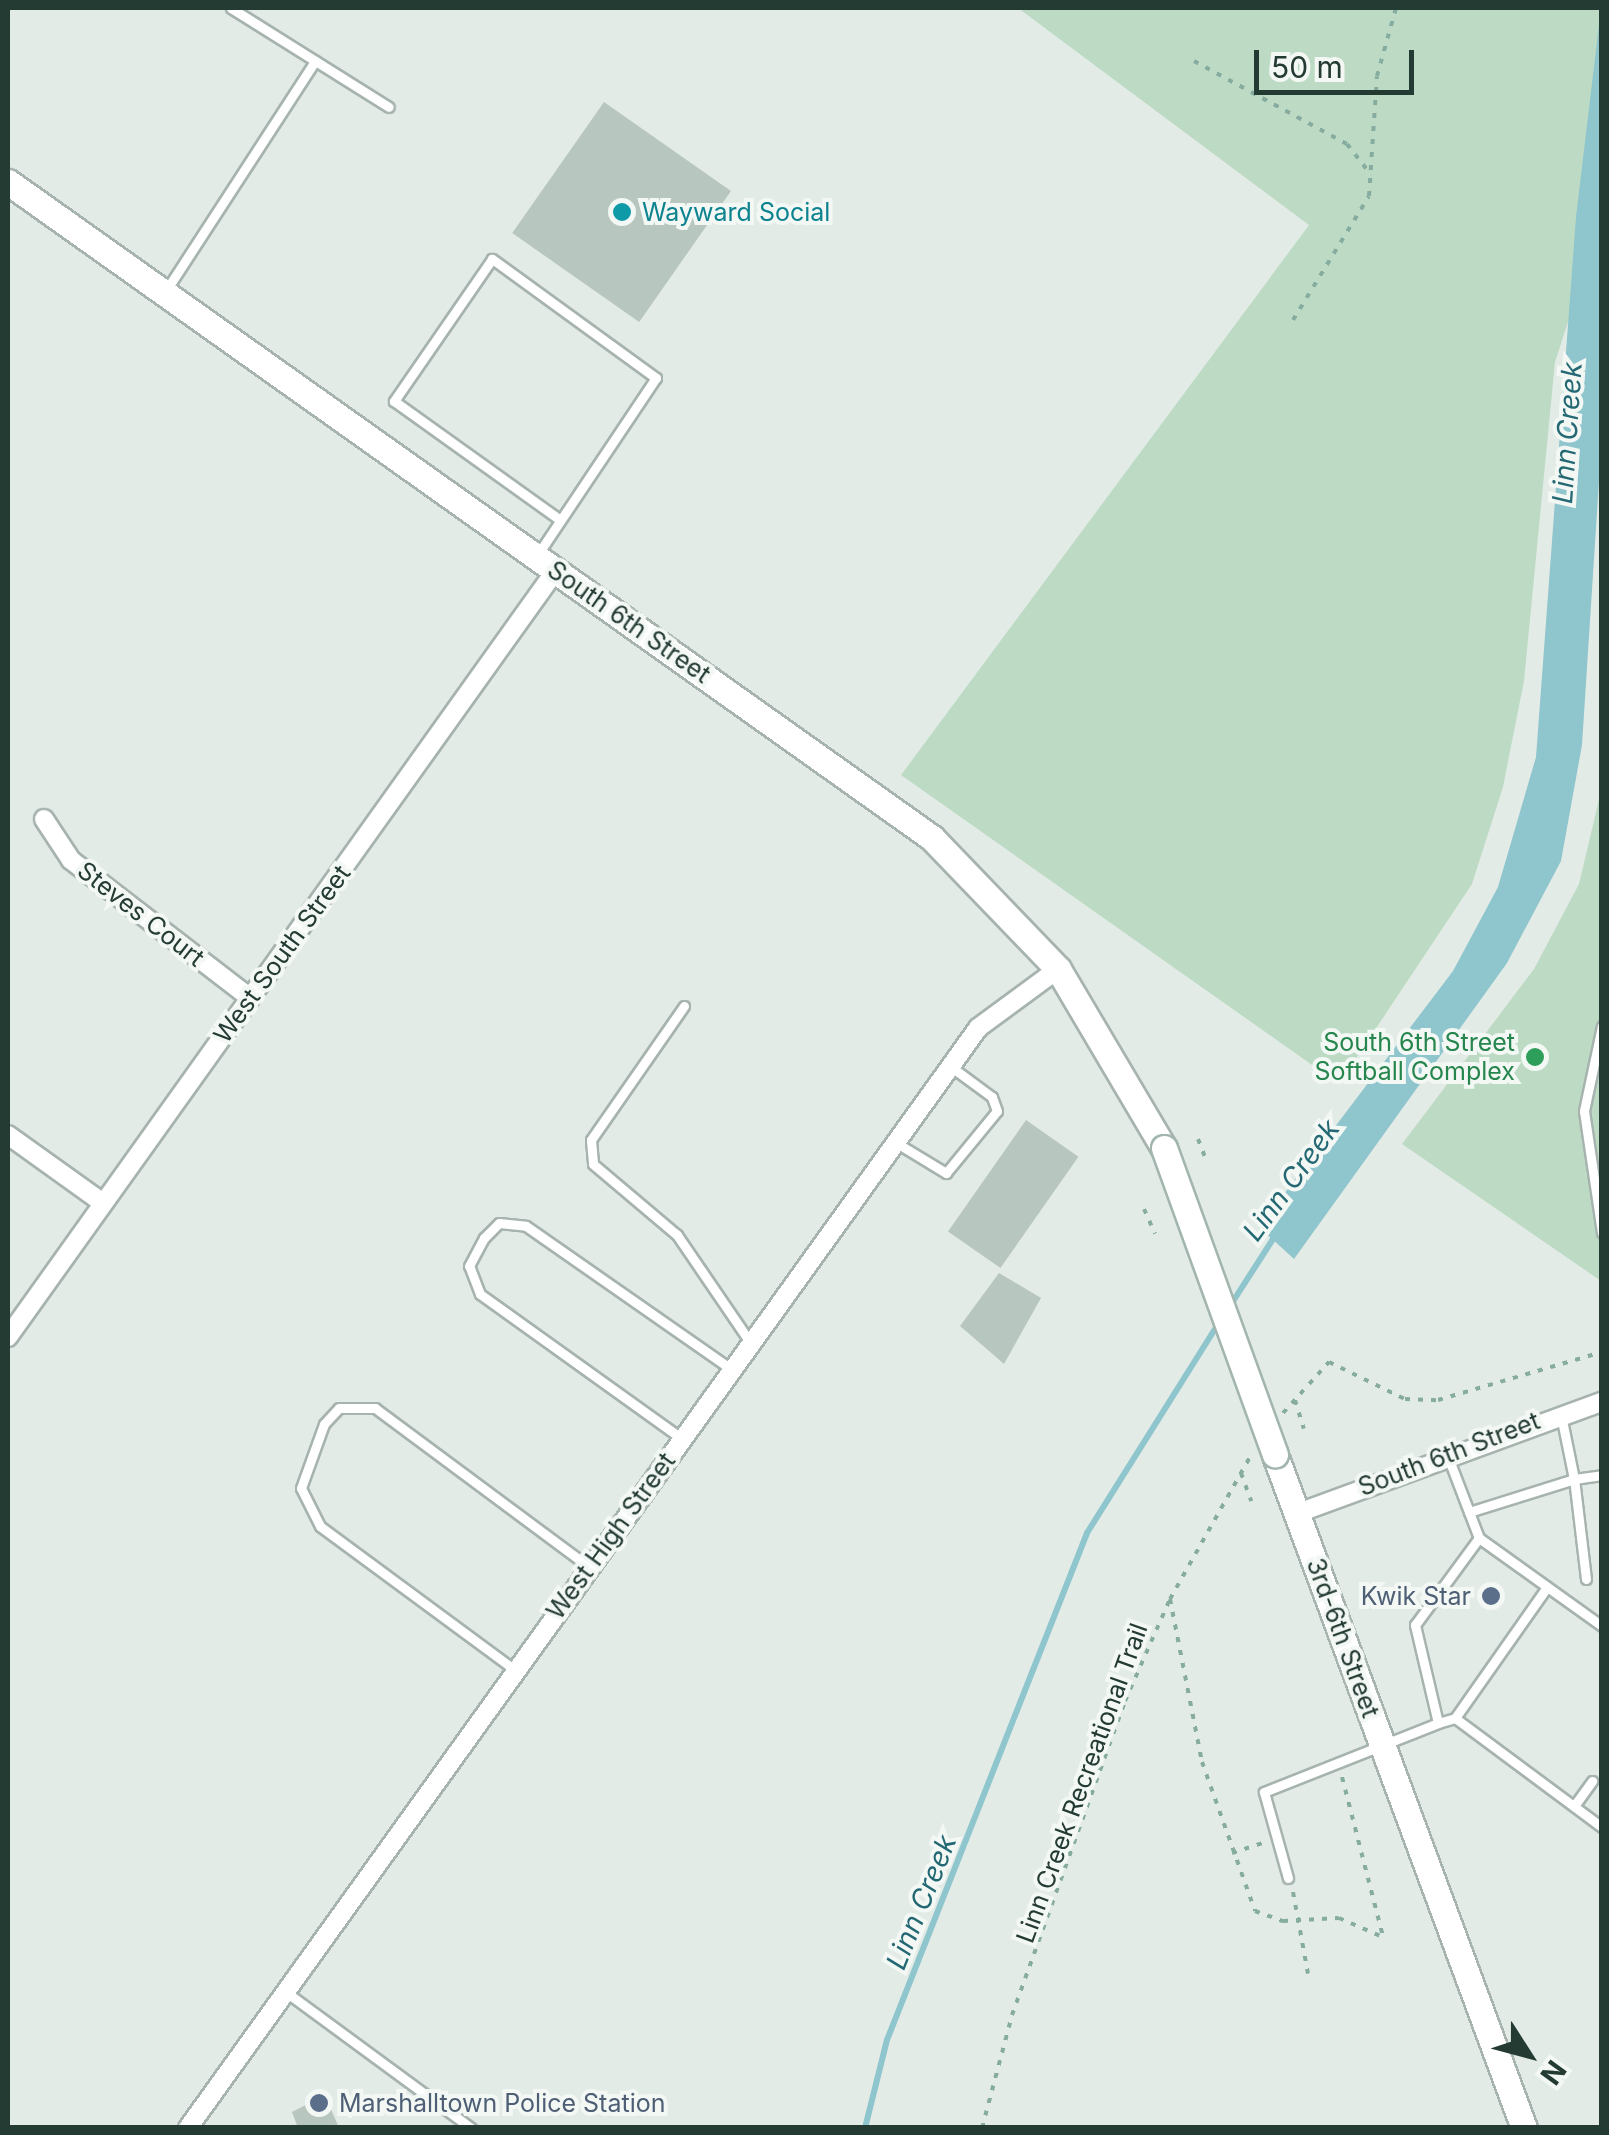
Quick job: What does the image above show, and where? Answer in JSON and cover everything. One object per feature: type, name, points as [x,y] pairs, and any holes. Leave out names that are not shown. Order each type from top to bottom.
[{"type":"main road","name":"South 6th Street","points":[[8,182],[932,838],[1058,969],[1164,1148]]},
{"type":"main road","name":"3rd-6th Street","points":[[1164,1148],[1269,1448],[1298,1513],[1524,2128]]},
{"type":"street","name":"West South Street","points":[[8,1337],[250,998],[547,564]]},
{"type":"street","name":"Steves Court","points":[[44,818],[71,860],[250,998]]},
{"type":"street","name":"West High Street","points":[[188,2128],[978,1028],[1058,969]]},
{"type":"street","points":[[8,1135],[104,1203]]},
{"type":"street","name":"South 6th Street","points":[[1298,1513],[1560,1412],[1602,1402]]},
{"type":"lane","points":[[231,8],[389,108]]},
{"type":"lane","points":[[164,293],[315,60]]},
{"type":"lane","points":[[547,564],[560,520],[656,378],[492,259],[394,401],[560,520]]},
{"type":"lane","points":[[684,1006],[591,1140],[593,1164],[677,1234],[750,1342]]},
{"type":"lane","points":[[1602,1026],[1584,1111],[1602,1233]]},
{"type":"lane","points":[[895,1142],[946,1173],[997,1111],[992,1097],[950,1066]]},
{"type":"lane","points":[[681,1438],[480,1294],[469,1266],[484,1238],[499,1223],[526,1226],[731,1369]]},
{"type":"lane","points":[[515,1670],[320,1526],[301,1488],[324,1424],[357,1402],[375,1408],[589,1567]]},
{"type":"lane","points":[[1560,1412],[1574,1479],[1586,1579]]},
{"type":"lane","points":[[1448,1454],[1479,1538],[1602,1626]]},
{"type":"lane","points":[[1469,1512],[1574,1479],[1602,1475]]},
{"type":"lane","points":[[1438,1722],[1415,1625],[1479,1538]]},
{"type":"lane","points":[[1288,1878],[1264,1792],[1337,1759],[1455,1718],[1547,1587]]},
{"type":"lane","points":[[1455,1718],[1602,1827]]},
{"type":"lane","points":[[1574,1806],[1592,1781]]},
{"type":"lane","points":[[286,1992],[471,2128]]},
{"type":"path","points":[[1293,320],[1356,226],[1371,175],[1377,76],[1396,8]]},
{"type":"path","points":[[1194,61],[1347,144],[1371,175]]},
{"type":"path","points":[[1198,1139],[1208,1162]]},
{"type":"path","points":[[1144,1209],[1154,1234]]},
{"type":"path","points":[[1273,1426],[1329,1362],[1405,1399],[1438,1400],[1602,1352]]},
{"type":"path","points":[[1295,1398],[1304,1429]]},
{"type":"path","name":"Linn Creek Recreational Trail","points":[[982,2128],[1012,2015],[1170,1599],[1240,1472],[1269,1448]]},
{"type":"path","points":[[1240,1472],[1252,1501]]},
{"type":"path","points":[[1170,1599],[1202,1762],[1255,1911],[1300,1918],[1339,1918],[1383,1937],[1337,1759]]},
{"type":"path","points":[[1232,1853],[1274,1838]]},
{"type":"path","points":[[1288,1878],[1300,1918],[1308,1974]]},
{"type":"green space","points":[[1018,8],[1601,8],[1601,221],[1555,362],[1524,681],[1503,787],[1472,884],[1339,1084],[901,775],[1309,225]]},
{"type":"green space","name":"South 6th Street Softball Complex","points":[[1601,791],[1601,1281],[1402,1144],[1534,969],[1579,884]]},
{"type":"water","points":[[1601,8],[1601,450],[1582,745],[1561,861],[1507,963],[1294,1259],[1259,1227],[1453,971],[1498,887],[1536,757],[1576,217]]},
{"type":"building","name":"Wayward Social","points":[[604,102],[731,191],[639,322],[512,233]]},
{"type":"building","points":[[1026,1120],[1078,1157],[1000,1268],[948,1231]]},
{"type":"building","points":[[999,1273],[1041,1298],[1004,1364],[960,1326]]},
{"type":"building","name":"Marshalltown Police Station","points":[[325,2095],[339,2128],[298,2128],[292,2112]]},
{"type":"waterway","name":"Linn Creek","points":[[1230,1306],[1275,1236]]},
{"type":"waterway","name":"Linn Creek","points":[[865,2128],[887,2040],[1087,1533],[1218,1324]]},
{"type":"place","name":"Wayward Social","points":[[622,212]]},
{"type":"place","name":"South 6th Street Softball Complex","points":[[1535,1057]]},
{"type":"place","name":"Kwik Star","points":[[1491,1596]]},
{"type":"place","name":"Marshalltown Police Station","points":[[319,2103]]}]
